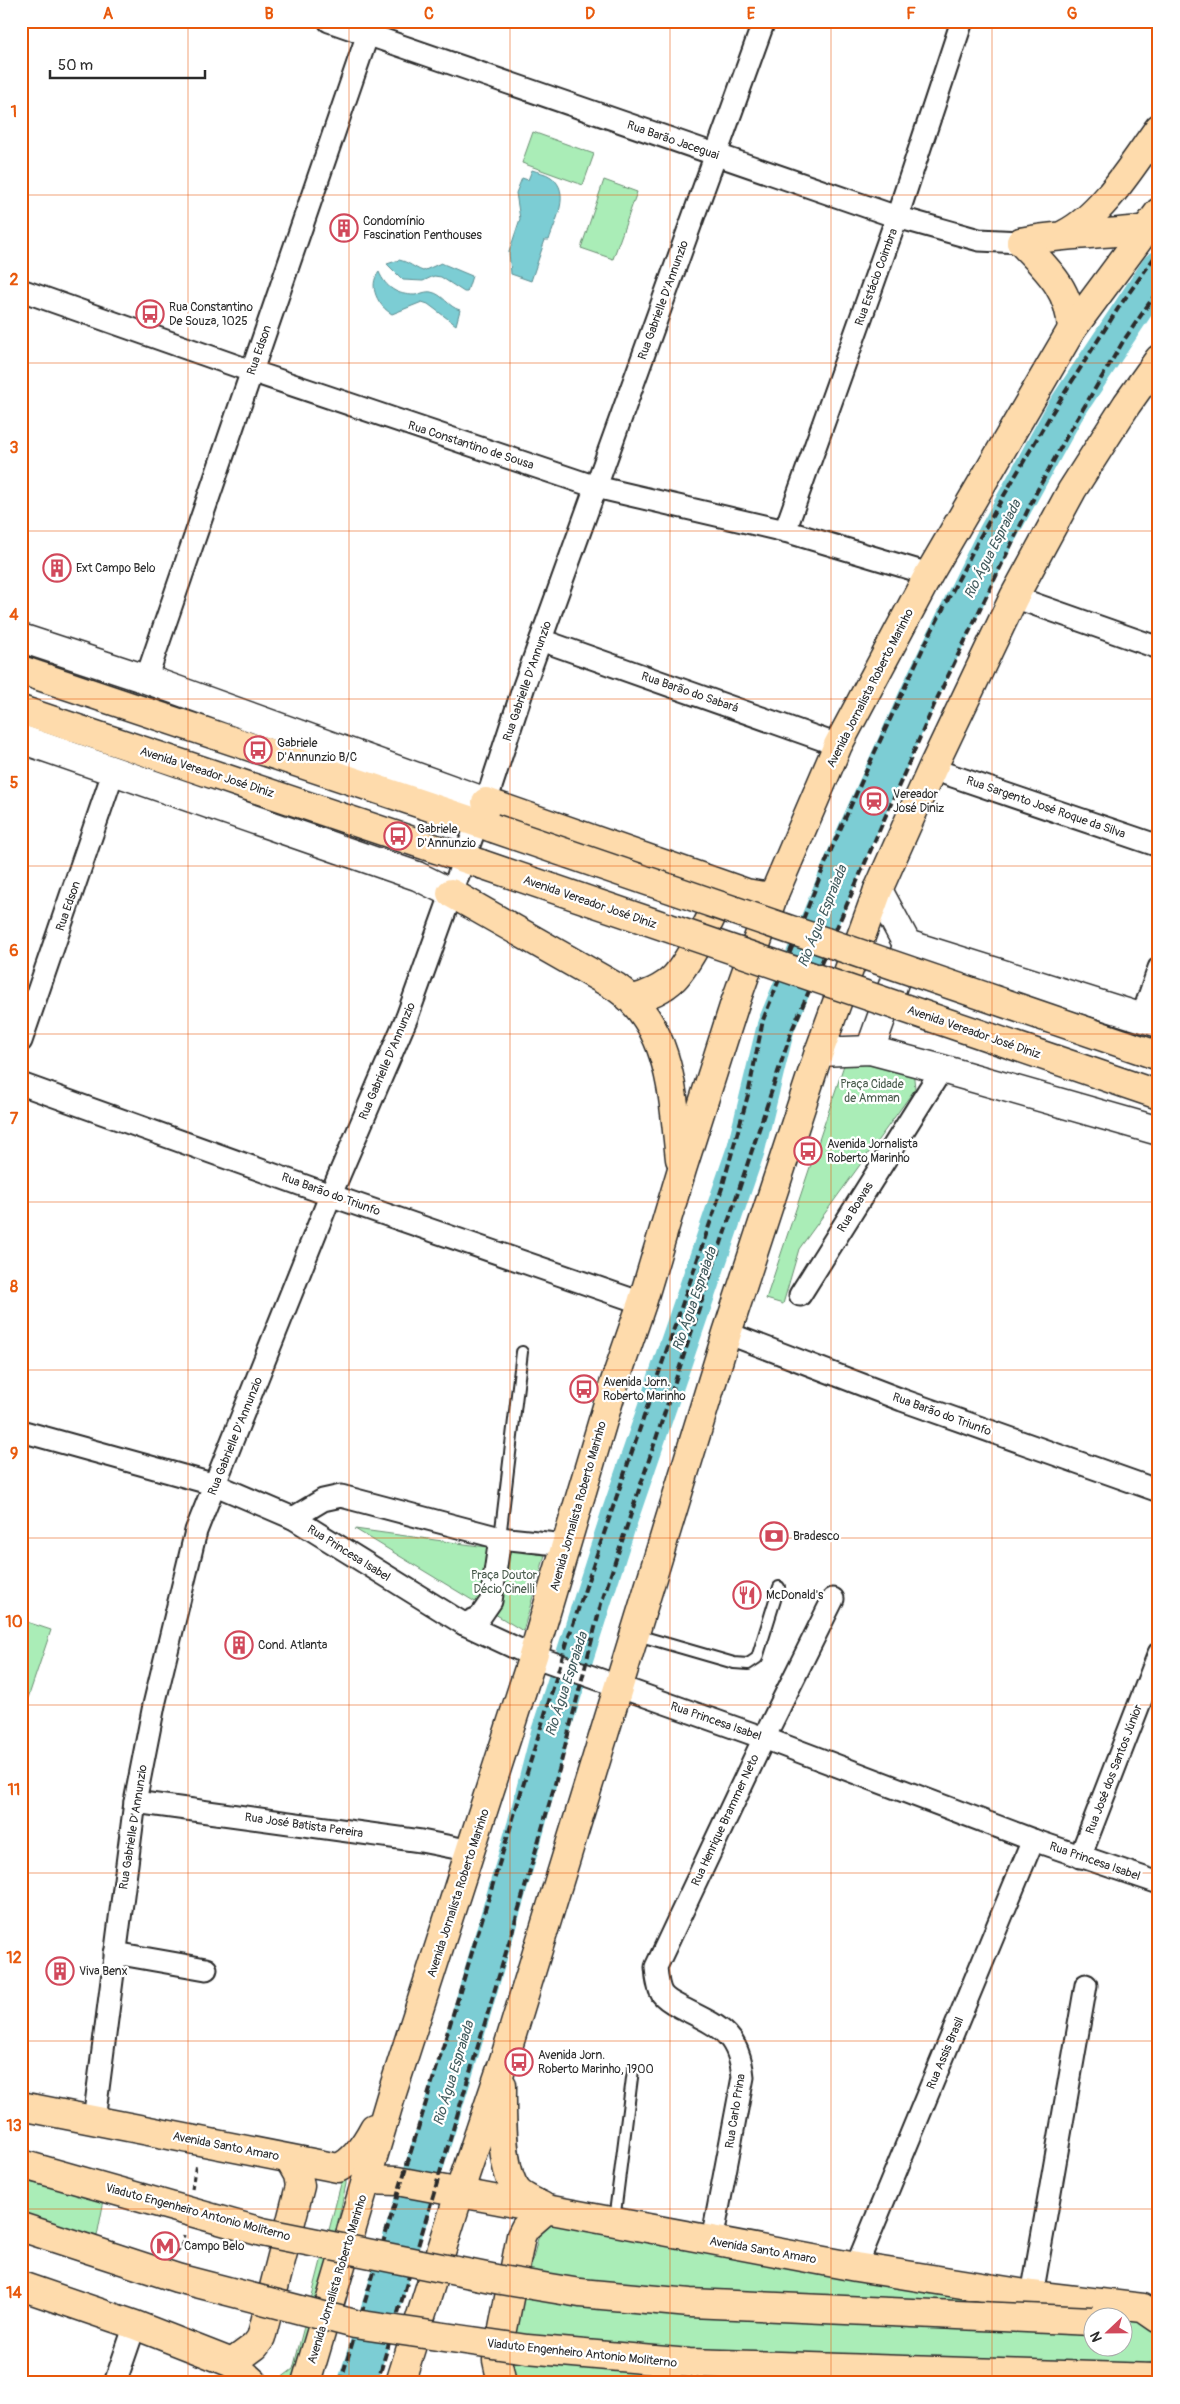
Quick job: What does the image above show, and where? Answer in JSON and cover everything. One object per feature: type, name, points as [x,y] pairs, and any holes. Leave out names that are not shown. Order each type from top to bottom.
[{"type":"main road","points":[[1064,234],[1085,221],[1106,198],[1159,128]]},
{"type":"main road","points":[[1021,242],[1064,234],[1116,233],[1152,220]]},
{"type":"main road","name":"Avenida Jornalista Roberto Marinho","points":[[306,2383],[392,2093],[536,1657],[566,1545],[612,1390],[642,1303],[734,1006],[774,894],[838,745],[929,574],[1072,329],[1152,220]]},
{"type":"main road","points":[[1021,242],[1058,282],[1069,308],[1072,329]]},
{"type":"main road","points":[[400,2383],[447,2191],[502,2067],[616,1687],[636,1634],[727,1333],[819,1052],[878,890],[932,768],[1014,597],[1072,490],[1127,404],[1159,359]]},
{"type":"main road","points":[[21,670],[485,818],[1159,1056]]},
{"type":"main road","name":"Avenida Vereador José Diniz","points":[[21,710],[473,861],[1159,1095]]},
{"type":"main road","points":[[485,818],[712,881],[746,893],[763,896],[774,894]]},
{"type":"main road","points":[[633,999],[650,993],[674,978],[688,958],[718,900],[717,889],[712,881]]},
{"type":"main road","points":[[451,893],[616,987],[633,999],[650,1022],[668,1070],[682,1169]]},
{"type":"main road","points":[[502,2067],[503,2121],[509,2174],[519,2193],[547,2209],[525,2228],[522,2236],[497,2360],[502,2383]]},
{"type":"main road","name":"Avenida Santo Amaro","points":[[21,2106],[338,2168],[347,2164],[372,2133],[392,2093]]},
{"type":"main road","points":[[232,2363],[255,2346],[261,2338],[300,2186],[298,2175],[289,2159]]},
{"type":"main road","name":"Viaduto Engenheiro Antonio Moliterno","points":[[21,2164],[262,2232],[501,2280],[580,2292],[690,2303],[1082,2321]]},
{"type":"main road","name":"Avenida Santo Amaro","points":[[367,2180],[397,2181],[712,2241],[856,2266],[1032,2294],[1143,2308],[1159,2319]]},
{"type":"main road","name":"Viaduto Engenheiro Antonio Moliterno","points":[[21,2227],[177,2278],[355,2324],[527,2349],[689,2363],[1156,2379]]},
{"type":"main road","points":[[21,2286],[135,2325],[232,2363],[254,2383]]},
{"type":"main road","points":[[1132,2323],[1159,2325]]},
{"type":"street","name":"Rua Barão Jaceguai","points":[[328,21],[370,28],[716,154],[897,217],[979,240],[1021,242]]},
{"type":"street","name":"Rua Gabrielle D'Annunzio","points":[[94,2120],[135,1802],[154,1705],[196,1531],[331,1194],[407,1017],[451,893],[473,861],[541,640],[764,21]]},
{"type":"street","name":"Rua Estácio Coimbra","points":[[785,531],[897,217],[962,21]]},
{"type":"street","name":"Rua Edson","points":[[146,679],[370,28]]},
{"type":"street","name":"Rua Constantino de Sousa","points":[[21,290],[251,372],[596,487],[785,531],[929,574]]},
{"type":"street","points":[[1014,597],[1159,648]]},
{"type":"street","points":[[21,638],[146,679],[485,818]]},
{"type":"street","name":"Rua Barão do Sabará","points":[[541,640],[838,745]]},
{"type":"street","points":[[21,739],[417,876],[451,893]]},
{"type":"street","name":"Rua Sargento José Roque da Silva","points":[[932,768],[1159,846]]},
{"type":"street","name":"Rua Edson","points":[[21,1041],[114,770]]},
{"type":"street","points":[[878,890],[907,944],[1150,1020],[1159,968]]},
{"type":"street","points":[[870,1050],[907,944]]},
{"type":"street","points":[[819,1052],[870,1050],[942,1068],[1159,1131]]},
{"type":"street","name":"Rua Boavas","points":[[800,1295],[942,1068]]},
{"type":"street","name":"Rua Barão do Triunfo","points":[[21,1084],[642,1303]]},
{"type":"street","name":"Rua Barão do Triunfo","points":[[727,1333],[902,1400],[1159,1491]]},
{"type":"street","name":"Rua Princesa Isabel","points":[[21,1431],[216,1485],[292,1518],[464,1624],[536,1657],[764,1738],[1033,1840],[1159,1883]]},
{"type":"street","name":"Rua Princesa Isabel","points":[[292,1518],[324,1500],[341,1496],[500,1538],[566,1545]]},
{"type":"street","points":[[464,1624],[480,1617],[491,1601],[500,1538]]},
{"type":"street","name":"Rua Henrique Brammer Neto","points":[[660,1990],[656,1967],[659,1959],[764,1738],[833,1599]]},
{"type":"street","name":"Rua José dos Santos Júnior","points":[[1080,1856],[1159,1653]]},
{"type":"street","name":"Rua José Batista Pereira","points":[[135,1802],[421,1841],[472,1851]]},
{"type":"street","name":"Rua Assis Brasil","points":[[856,2266],[1033,1840]]},
{"type":"street","points":[[115,1953],[206,1969]]},
{"type":"street","points":[[1032,2294],[1086,1985]]},
{"type":"street","name":"Rua Carlo Prina","points":[[660,1990],[668,2000],[716,2025],[732,2039],[741,2056],[743,2077],[712,2241]]},
{"type":"street","points":[[115,2383],[135,2325]]},
{"type":"lane","points":[[500,1538],[522,1352]]},
{"type":"lane","points":[[636,1634],[734,1663],[748,1664],[757,1658],[779,1587]]},
{"type":"lane","points":[[614,2222],[633,2070]]},
{"type":"path","points":[[190,2199],[201,2141]]},
{"type":"path","points":[[175,2253],[182,2247],[185,2228]]},
{"type":"green space","points":[[533,132],[594,154],[583,185],[522,163]]},
{"type":"green space","points":[[604,180],[637,192],[613,259],[581,248]]},
{"type":"green space","name":"Praça Cidade de Amman","points":[[846,1059],[913,1068],[915,1089],[799,1249],[783,1304],[766,1299]]},
{"type":"green space","name":"Praça Doutor Décio Cinelli","points":[[355,1529],[545,1555],[523,1631]]},
{"type":"green space","points":[[21,1620],[51,1630],[25,1707],[21,1706]]},
{"type":"green space","points":[[343,2176],[346,2177],[346,2184],[329,2260],[316,2309],[292,2383],[270,2383],[293,2369]]},
{"type":"green space","points":[[21,2180],[104,2200],[97,2236],[21,2213]]},
{"type":"green space","points":[[546,2221],[1082,2308],[1082,2356],[1132,2356],[1132,2317],[1159,2321],[1159,2360],[1075,2383],[775,2383],[746,2377],[525,2380],[509,2376],[506,2369],[541,2226]]},
{"type":"water","points":[[532,170],[551,177],[557,183],[561,199],[555,224],[549,240],[545,240],[531,281],[511,274],[509,252],[520,219],[516,193],[522,178],[528,180]]},
{"type":"water","points":[[399,260],[423,271],[441,263],[472,276],[467,292],[441,277],[434,276],[423,281],[403,280],[387,264]]},
{"type":"water","points":[[379,272],[393,290],[403,294],[415,295],[429,292],[439,295],[460,310],[456,325],[428,304],[422,302],[392,314],[387,311],[379,301],[374,290],[374,283]]},
{"type":"waterway","name":"Rio Água Espraiada","points":[[357,2383],[460,2052],[526,1826],[550,1733],[619,1518],[746,1149],[776,1026],[853,840],[926,679],[992,544],[1065,411],[1159,270]]},
{"type":"railway","points":[[340,2383],[568,1639],[722,1188],[748,1095],[763,1020],[827,859],[873,756],[924,646],[980,537],[1050,416],[1119,307],[1159,251]]},
{"type":"railway","points":[[377,2383],[559,1770],[601,1604],[792,1030],[935,703],[1037,491],[1068,434],[1124,340],[1159,289]]},
{"type":"place","name":"Condomínio Fascination Penthouses","points":[[344,228]]},
{"type":"place","name":"Rua Constantino De Souza, 1025","points":[[150,314]]},
{"type":"place","name":"Ext Campo Belo","points":[[57,568]]},
{"type":"place","name":"Gabriele D'Annunzio B/C","points":[[258,750]]},
{"type":"place","name":"Vereador José Diniz","points":[[874,801]]},
{"type":"place","name":"Gabriele D'Annunzio","points":[[398,836]]},
{"type":"place","name":"Avenida Jornalista Roberto Marinho","points":[[808,1151]]},
{"type":"place","name":"Avenida Jorn. Roberto Marinho","points":[[584,1389]]},
{"type":"place","name":"Bradesco","points":[[774,1536]]},
{"type":"place","name":"McDonald's","points":[[747,1595]]},
{"type":"place","name":"Cond. Atlanta","points":[[239,1645]]},
{"type":"place","name":"Viva Benx","points":[[60,1971]]},
{"type":"place","name":"Avenida Jorn. Roberto Marinho, 1900","points":[[519,2062]]},
{"type":"place","name":"Campo Belo","points":[[165,2246]]}]
